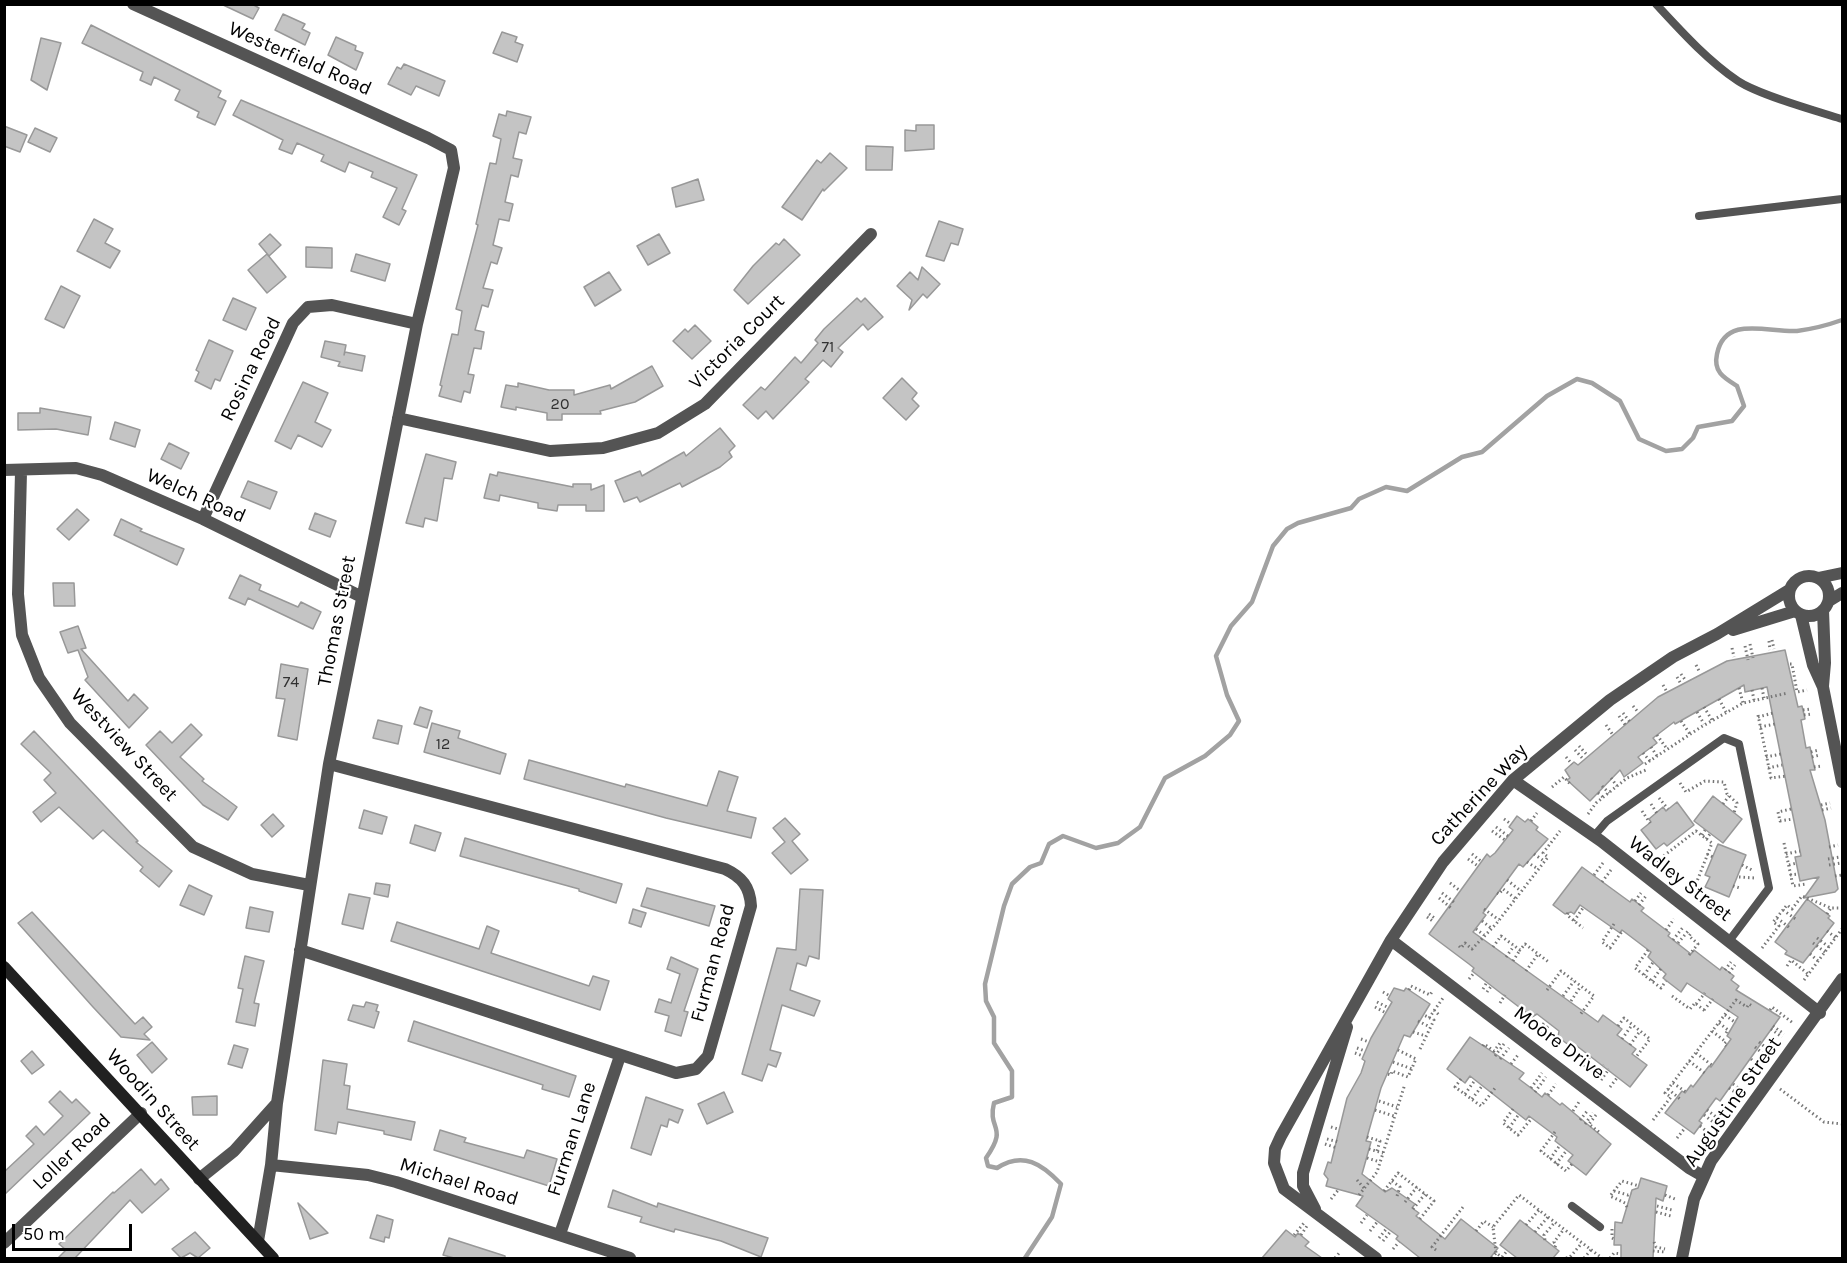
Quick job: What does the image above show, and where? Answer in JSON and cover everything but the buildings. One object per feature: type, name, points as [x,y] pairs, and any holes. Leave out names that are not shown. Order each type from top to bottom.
[{"type":"main road","name":"Woodin Street","points":[[4,968],[141,1113],[273,1258]]},
{"type":"street","name":"Westerfield Road","points":[[133,4],[451,150]]},
{"type":"street","name":"Thomas Street","points":[[258,1241],[272,1165],[277,1103],[329,764],[417,324],[454,168],[451,150]]},
{"type":"street","name":"Victoria Court","points":[[398,418],[550,451],[603,448],[658,433],[705,404],[871,234]]},
{"type":"street","name":"Rosina Road","points":[[203,519],[292,323],[308,307],[332,305],[417,324]]},
{"type":"street","name":"Welch Road","points":[[4,470],[76,468],[102,475],[203,519],[362,597]]},
{"type":"street","name":"Westview Street","points":[[21,471],[18,594],[22,635],[39,678],[70,723],[193,846],[252,874],[309,885]]},
{"type":"street","points":[[1842,573],[1818,578],[1801,577],[1789,590],[1789,603],[1798,613],[1813,665],[1823,687],[1842,782]]},
{"type":"street","points":[[1818,578],[1826,584],[1823,687]]},
{"type":"street","name":"Catherine Way","points":[[1316,1210],[1284,1189],[1276,1172],[1275,1149],[1335,1036],[1352,1013],[1391,940],[1433,874],[1513,780],[1610,700],[1673,657],[1717,634],[1789,590]]},
{"type":"street","points":[[1798,613],[1815,615],[1842,593]]},
{"type":"street","name":"Catherine Way","points":[[1717,634],[1798,613]]},
{"type":"street","name":"Furman Road","points":[[300,950],[676,1073],[696,1069],[708,1056],[749,919],[750,893],[737,875],[725,869],[329,764]]},
{"type":"street","name":"Wadley Street","points":[[1513,780],[1593,836],[1820,1013]]},
{"type":"street","name":"Moore Drive","points":[[1391,940],[1689,1168],[1703,1176]]},
{"type":"street","name":"Augustine Street","points":[[1682,1258],[1691,1210],[1703,1176],[1729,1135],[1820,1013],[1842,979]]},
{"type":"street","name":"Catherine Way","points":[[1316,1210],[1303,1186],[1303,1173],[1352,1013]]},
{"type":"street","name":"Furman Lane","points":[[560,1234],[620,1056]]},
{"type":"street","points":[[199,1179],[234,1151],[277,1103]]},
{"type":"street","name":"Loller Road","points":[[4,1243],[141,1113]]},
{"type":"street","name":"Michael Road","points":[[272,1165],[368,1175],[396,1182],[630,1258]]},
{"type":"street","points":[[1316,1210],[1376,1258]]},
{"type":"lane","points":[[1656,4],[1688,39],[1739,82],[1814,111],[1842,119]]},
{"type":"lane","points":[[1700,216],[1842,199]]},
{"type":"lane","points":[[1593,836],[1607,821],[1724,738],[1739,744],[1769,888],[1729,941]]},
{"type":"lane","points":[[1572,1206],[1600,1227]]},
{"type":"path","points":[[1770,640],[1772,649]]},
{"type":"path","points":[[1750,644],[1753,658]]},
{"type":"path","points":[[1745,645],[1748,660]]},
{"type":"path","points":[[1732,648],[1734,657]]},
{"type":"path","points":[[1790,664],[1792,664],[1797,692],[1807,690]]},
{"type":"path","points":[[1696,665],[1700,673]]},
{"type":"path","points":[[1681,674],[1686,681]]},
{"type":"path","points":[[1677,677],[1681,684]]},
{"type":"path","points":[[1662,685],[1667,692]]},
{"type":"path","points":[[1739,688],[1743,703]]},
{"type":"path","points":[[1761,688],[1764,699]]},
{"type":"path","points":[[1752,690],[1754,700]]},
{"type":"path","points":[[1646,764],[1704,724],[1743,703],[1788,693]]},
{"type":"path","points":[[1719,699],[1726,712]]},
{"type":"path","points":[[1633,706],[1638,712]]},
{"type":"path","points":[[1704,707],[1712,720]]},
{"type":"path","points":[[1803,710],[1811,709]]},
{"type":"path","points":[[1623,712],[1630,722]]},
{"type":"path","points":[[1696,712],[1704,724]]},
{"type":"path","points":[[1773,713],[1758,716],[1768,768],[1771,778],[1786,776]]},
{"type":"path","points":[[1804,715],[1812,714]]},
{"type":"path","points":[[1619,716],[1626,726]]},
{"type":"path","points":[[1681,721],[1690,734]]},
{"type":"path","points":[[1760,727],[1775,724]]},
{"type":"path","points":[[1606,725],[1613,735]]},
{"type":"path","points":[[1657,735],[1667,749]]},
{"type":"path","points":[[1580,746],[1588,756]]},
{"type":"path","points":[[1651,747],[1657,756]]},
{"type":"path","points":[[1575,750],[1584,760]]},
{"type":"path","points":[[1811,752],[1819,750]]},
{"type":"path","points":[[1643,753],[1650,761]]},
{"type":"path","points":[[1766,758],[1781,754]]},
{"type":"path","points":[[1812,757],[1820,755]]},
{"type":"path","points":[[1566,757],[1572,764]]},
{"type":"path","points":[[1768,768],[1782,765]]},
{"type":"path","points":[[1814,767],[1822,766]]},
{"type":"path","points":[[1588,814],[1627,778],[1646,770]]},
{"type":"path","points":[[1552,787],[1564,777],[1571,785]]},
{"type":"path","points":[[1611,778],[1617,786]]},
{"type":"path","points":[[1672,786],[1678,781],[1686,792],[1705,781],[1724,782],[1729,796],[1737,803],[1734,813]]},
{"type":"path","points":[[1602,786],[1609,793]]},
{"type":"path","points":[[1650,823],[1640,810],[1665,792]]},
{"type":"path","points":[[1598,793],[1604,798]]},
{"type":"path","points":[[1723,804],[1729,796]]},
{"type":"path","points":[[1658,797],[1668,809]]},
{"type":"path","points":[[1650,803],[1658,815]]},
{"type":"path","points":[[1821,805],[1830,803]]},
{"type":"path","points":[[1822,810],[1831,808]]},
{"type":"path","points":[[1791,809],[1778,812],[1780,821],[1793,819]]},
{"type":"path","points":[[1531,821],[1537,813]]},
{"type":"path","points":[[1504,819],[1511,824]]},
{"type":"path","points":[[1492,831],[1506,838],[1496,827]]},
{"type":"path","points":[[1702,835],[1705,830]]},
{"type":"path","points":[[1459,946],[1461,948],[1465,943],[1472,949],[1499,920],[1548,857],[1543,853],[1560,831]]},
{"type":"path","points":[[1653,864],[1696,831],[1702,835],[1712,843],[1692,894]]},
{"type":"path","points":[[1683,834],[1687,838]]},
{"type":"path","points":[[1706,839],[1710,834]]},
{"type":"path","points":[[1678,837],[1682,842]]},
{"type":"path","points":[[1784,843],[1793,886],[1806,884]]},
{"type":"path","points":[[1670,844],[1673,849]]},
{"type":"path","points":[[1829,847],[1838,845]]},
{"type":"path","points":[[1786,854],[1800,851]]},
{"type":"path","points":[[1472,854],[1482,862]]},
{"type":"path","points":[[1534,854],[1544,861]]},
{"type":"path","points":[[1707,854],[1713,857]]},
{"type":"path","points":[[1828,859],[1840,857]]},
{"type":"path","points":[[1468,859],[1478,866]]},
{"type":"path","points":[[1705,860],[1711,862]]},
{"type":"path","points":[[1527,862],[1538,869]]},
{"type":"path","points":[[1594,875],[1603,863]]},
{"type":"path","points":[[1789,865],[1797,863]]},
{"type":"path","points":[[1829,865],[1841,863]]},
{"type":"path","points":[[1742,865],[1757,872]]},
{"type":"path","points":[[1602,882],[1611,870]]},
{"type":"path","points":[[1701,870],[1707,872]]},
{"type":"path","points":[[1791,875],[1799,874]]},
{"type":"path","points":[[1835,876],[1842,875]]},
{"type":"path","points":[[1507,880],[1521,891]]},
{"type":"path","points":[[1450,883],[1459,890]]},
{"type":"path","points":[[1733,886],[1740,888]]},
{"type":"path","points":[[1497,893],[1499,894],[1503,889],[1516,899]]},
{"type":"path","points":[[1443,893],[1455,903]]},
{"type":"path","points":[[1635,901],[1641,893]]},
{"type":"path","points":[[1640,905],[1646,896]]},
{"type":"path","points":[[1762,948],[1779,926],[1773,922],[1787,905],[1792,909],[1802,896],[1831,908],[1842,908]]},
{"type":"path","points":[[1439,898],[1452,908]]},
{"type":"path","points":[[1795,905],[1800,908]]},
{"type":"path","points":[[1574,921],[1583,908]]},
{"type":"path","points":[[1827,914],[1831,908]]},
{"type":"path","points":[[1484,909],[1499,920]]},
{"type":"path","points":[[1783,910],[1797,920]]},
{"type":"path","points":[[1568,913],[1567,915],[1583,928]]},
{"type":"path","points":[[1428,915],[1435,921]]},
{"type":"path","points":[[1777,918],[1790,928]]},
{"type":"path","points":[[1666,930],[1674,919]]},
{"type":"path","points":[[1482,921],[1491,928]]},
{"type":"path","points":[[1614,924],[1602,942],[1610,948],[1623,930]]},
{"type":"path","points":[[1673,940],[1684,926]]},
{"type":"path","points":[[1476,929],[1484,935]]},
{"type":"path","points":[[1804,980],[1842,929]]},
{"type":"path","points":[[1678,943],[1690,931],[1689,936],[1698,944],[1689,955]]},
{"type":"path","points":[[1827,931],[1836,938]]},
{"type":"path","points":[[1493,947],[1501,936],[1520,950]]},
{"type":"path","points":[[1817,938],[1829,947]]},
{"type":"path","points":[[1813,943],[1825,952]]},
{"type":"path","points":[[1513,961],[1525,944],[1550,963]]},
{"type":"path","points":[[1506,957],[1514,946]]},
{"type":"path","points":[[1648,950],[1635,968],[1661,988],[1666,981]]},
{"type":"path","points":[[1526,971],[1538,954]]},
{"type":"path","points":[[1810,954],[1818,961]]},
{"type":"path","points":[[1786,966],[1791,960],[1808,974]]},
{"type":"path","points":[[1644,975],[1654,961]]},
{"type":"path","points":[[1725,970],[1731,962]]},
{"type":"path","points":[[1729,973],[1735,965]]},
{"type":"path","points":[[1652,981],[1662,967]]},
{"type":"path","points":[[1547,990],[1561,971],[1594,996],[1580,1016]]},
{"type":"path","points":[[1469,979],[1474,973]]},
{"type":"path","points":[[1563,996],[1574,981]]},
{"type":"path","points":[[1483,989],[1487,982]]},
{"type":"path","points":[[1409,990],[1412,986],[1430,995],[1433,990]]},
{"type":"path","points":[[1487,992],[1492,986]]},
{"type":"path","points":[[1570,1001],[1581,986]]},
{"type":"path","points":[[1383,992],[1390,996]]},
{"type":"path","points":[[1672,996],[1690,1009],[1705,993]]},
{"type":"path","points":[[1500,1003],[1505,995]]},
{"type":"path","points":[[1430,1018],[1443,998]]},
{"type":"path","points":[[1696,1004],[1705,1011],[1713,999]]},
{"type":"path","points":[[1653,1120],[1671,1097],[1665,1093],[1736,1000],[1746,1007],[1749,1004],[1752,1006]]},
{"type":"path","points":[[1377,1002],[1389,1008]]},
{"type":"path","points":[[1375,1007],[1386,1013]]},
{"type":"path","points":[[1770,1010],[1772,1007],[1792,1023]]},
{"type":"path","points":[[1434,1011],[1440,1016]]},
{"type":"path","points":[[1420,1049],[1434,1020],[1425,1015]]},
{"type":"path","points":[[1524,1021],[1529,1015]]},
{"type":"path","points":[[1725,1015],[1736,1023]]},
{"type":"path","points":[[1618,1026],[1624,1018],[1650,1039],[1636,1057]]},
{"type":"path","points":[[1418,1021],[1430,1027]]},
{"type":"path","points":[[1537,1031],[1546,1021]]},
{"type":"path","points":[[1719,1023],[1728,1030],[1726,1033],[1728,1034]]},
{"type":"path","points":[[1542,1034],[1550,1024]]},
{"type":"path","points":[[1622,1039],[1632,1025]]},
{"type":"path","points":[[1772,1028],[1783,1036]]},
{"type":"path","points":[[1630,1045],[1640,1031]]},
{"type":"path","points":[[1712,1031],[1726,1042],[1724,1044],[1726,1046]]},
{"type":"path","points":[[1413,1032],[1426,1036]]},
{"type":"path","points":[[1555,1045],[1560,1038]]},
{"type":"path","points":[[1361,1039],[1369,1042]]},
{"type":"path","points":[[1759,1042],[1771,1052]]},
{"type":"path","points":[[1483,1046],[1484,1044],[1494,1051],[1502,1043],[1496,1056]]},
{"type":"path","points":[[1755,1047],[1767,1057]]},
{"type":"path","points":[[1357,1048],[1365,1051]]},
{"type":"path","points":[[1500,1059],[1509,1048]]},
{"type":"path","points":[[1388,1074],[1390,1075],[1392,1071],[1408,1077],[1412,1069],[1416,1059],[1398,1050]]},
{"type":"path","points":[[1355,1053],[1363,1056]]},
{"type":"path","points":[[1696,1053],[1713,1066]]},
{"type":"path","points":[[1511,1064],[1518,1055]]},
{"type":"path","points":[[1583,1066],[1591,1056]]},
{"type":"path","points":[[1751,1059],[1760,1066]]},
{"type":"path","points":[[1689,1061],[1706,1074]]},
{"type":"path","points":[[1393,1062],[1412,1069]]},
{"type":"path","points":[[1596,1076],[1604,1065]]},
{"type":"path","points":[[1601,1080],[1609,1069]]},
{"type":"path","points":[[1531,1088],[1542,1073]]},
{"type":"path","points":[[1535,1092],[1546,1077]]},
{"type":"path","points":[[1610,1087],[1617,1078]]},
{"type":"path","points":[[1461,1079],[1455,1087],[1481,1106],[1496,1087]]},
{"type":"path","points":[[1465,1094],[1475,1080]]},
{"type":"path","points":[[1673,1083],[1686,1092]]},
{"type":"path","points":[[1733,1083],[1742,1091]]},
{"type":"path","points":[[1359,1195],[1377,1172],[1405,1084]]},
{"type":"path","points":[[1548,1095],[1556,1084]]},
{"type":"path","points":[[1472,1099],[1482,1086]]},
{"type":"path","points":[[1729,1088],[1738,1095]]},
{"type":"path","points":[[1668,1089],[1680,1099]]},
{"type":"path","points":[[1780,1089],[1824,1122],[1842,1124]]},
{"type":"path","points":[[1378,1101],[1397,1107]]},
{"type":"path","points":[[1573,1111],[1579,1102]]},
{"type":"path","points":[[1513,1109],[1503,1123],[1518,1135],[1532,1118]]},
{"type":"path","points":[[1375,1110],[1394,1116]]},
{"type":"path","points":[[1580,1120],[1588,1110]]},
{"type":"path","points":[[1707,1110],[1720,1120]]},
{"type":"path","points":[[1509,1128],[1520,1114]]},
{"type":"path","points":[[1585,1124],[1594,1114],[1589,1124],[1599,1132],[1598,1134]]},
{"type":"path","points":[[1704,1115],[1717,1125]]},
{"type":"path","points":[[1329,1126],[1338,1129]]},
{"type":"path","points":[[1700,1126],[1710,1134]]},
{"type":"path","points":[[1677,1138],[1685,1128]]},
{"type":"path","points":[[1555,1132],[1540,1151],[1566,1171],[1572,1164]]},
{"type":"path","points":[[1367,1137],[1380,1141],[1377,1151]]},
{"type":"path","points":[[1325,1138],[1339,1142]]},
{"type":"path","points":[[1324,1144],[1337,1148]]},
{"type":"path","points":[[1550,1159],[1560,1145]]},
{"type":"path","points":[[1369,1149],[1383,1153]]},
{"type":"path","points":[[1556,1164],[1567,1150]]},
{"type":"path","points":[[1367,1158],[1380,1162]]},
{"type":"path","points":[[1384,1191],[1398,1173],[1417,1187],[1434,1201],[1420,1220]]},
{"type":"path","points":[[1357,1180],[1364,1188]]},
{"type":"path","points":[[1392,1181],[1400,1187],[1397,1196]]},
{"type":"path","points":[[1627,1207],[1625,1203],[1610,1196],[1622,1181],[1639,1186]]},
{"type":"path","points":[[1405,1202],[1417,1187]]},
{"type":"path","points":[[1331,1199],[1339,1189]]},
{"type":"path","points":[[1614,1191],[1628,1195],[1631,1192]]},
{"type":"path","points":[[1413,1209],[1425,1194]]},
{"type":"path","points":[[1492,1258],[1496,1253],[1493,1227],[1519,1195],[1591,1250],[1596,1257],[1602,1258]]},
{"type":"path","points":[[1665,1195],[1676,1199]]},
{"type":"path","points":[[1657,1206],[1672,1210]]},
{"type":"path","points":[[1436,1251],[1432,1247],[1463,1207]]},
{"type":"path","points":[[1526,1225],[1539,1210]]},
{"type":"path","points":[[1656,1212],[1671,1216]]},
{"type":"path","points":[[1361,1223],[1368,1215]]},
{"type":"path","points":[[1535,1232],[1548,1217]]},
{"type":"path","points":[[1370,1231],[1378,1221]]},
{"type":"path","points":[[1476,1231],[1484,1221],[1493,1227]]},
{"type":"path","points":[[1545,1240],[1547,1237],[1544,1235],[1555,1222]]},
{"type":"path","points":[[1294,1235],[1304,1223]]},
{"type":"path","points":[[1301,1235],[1308,1226]]},
{"type":"path","points":[[1379,1238],[1387,1228]]},
{"type":"path","points":[[1555,1247],[1557,1245],[1554,1242],[1564,1229]]},
{"type":"path","points":[[1383,1241],[1391,1231]]},
{"type":"path","points":[[1393,1249],[1399,1242]]},
{"type":"path","points":[[1653,1251],[1665,1250],[1656,1247],[1654,1242]]},
{"type":"path","points":[[1566,1258],[1570,1257],[1582,1243]]},
{"type":"path","points":[[1584,1258],[1591,1250]]},
{"type":"path","points":[[1496,1253],[1503,1258],[1507,1251]]},
{"type":"path","points":[[1335,1258],[1340,1252]]},
{"type":"path","points":[[1610,1258],[1614,1253],[1621,1254]]},
{"type":"waterway","points":[[1025,1258],[1052,1217],[1061,1184],[1047,1171],[1032,1162],[1015,1161],[997,1168],[988,1166],[986,1158],[993,1147],[997,1133],[993,1119],[994,1103],[1012,1097],[1012,1071],[994,1043],[994,1017],[986,1001],[985,984],[1004,906],[1012,884],[1030,867],[1041,863],[1049,844],[1063,836],[1096,848],[1118,843],[1140,827],[1165,778],[1205,756],[1230,735],[1239,721],[1227,695],[1216,656],[1231,626],[1252,602],[1273,546],[1287,529],[1298,523],[1351,508],[1359,499],[1386,487],[1407,491],[1462,457],[1482,452],[1547,396],[1577,379],[1592,383],[1620,401],[1639,439],[1666,451],[1682,449],[1693,438],[1698,427],[1732,421],[1744,406],[1737,386],[1718,370],[1717,354],[1722,342],[1729,334],[1750,328],[1797,331],[1842,320]]}]
